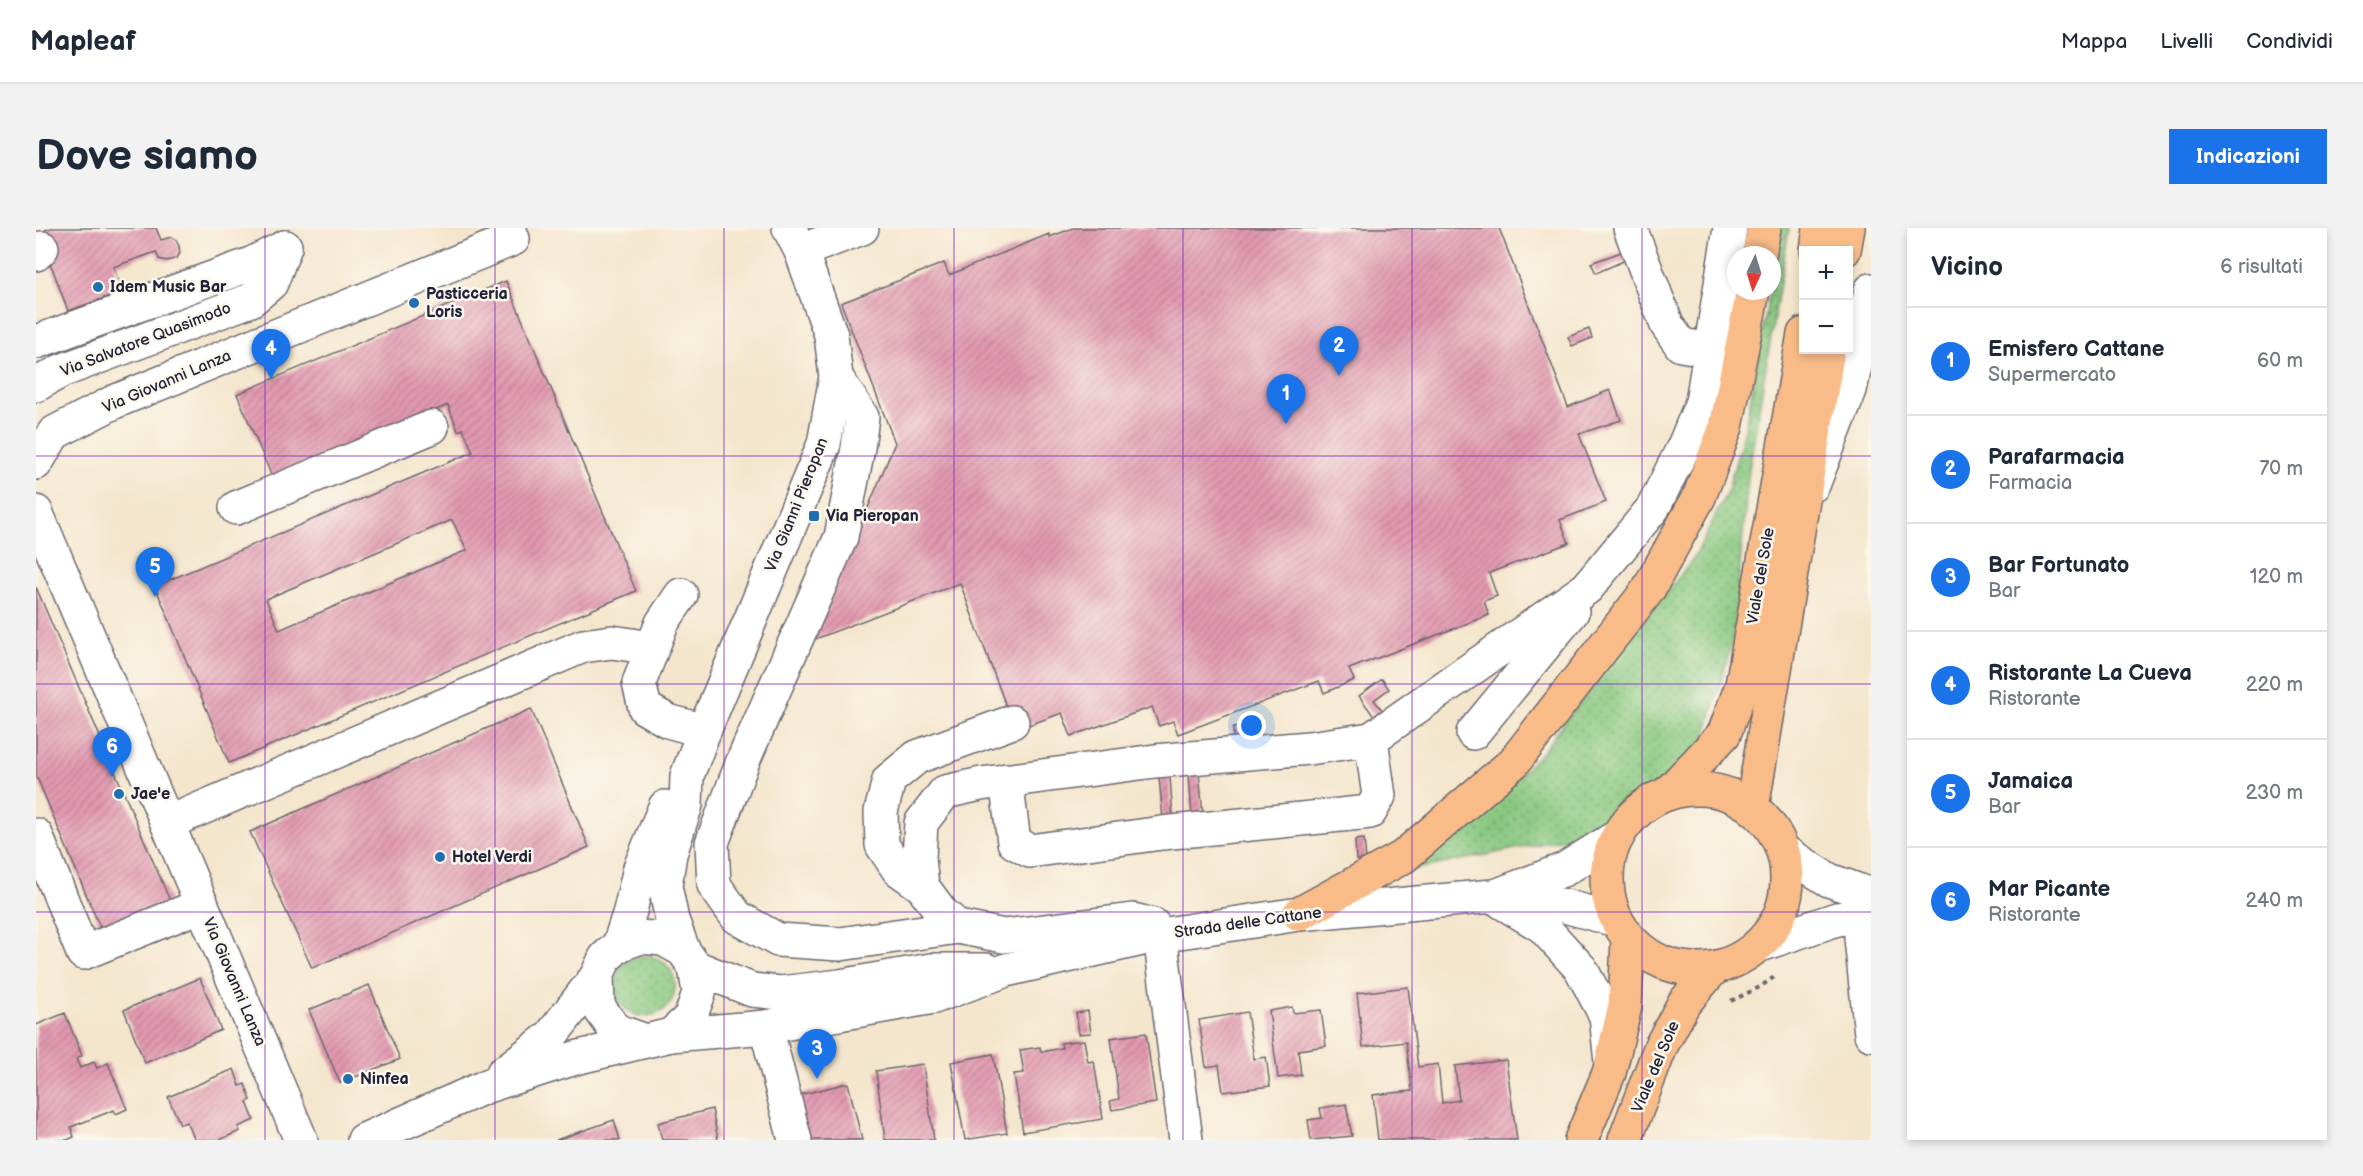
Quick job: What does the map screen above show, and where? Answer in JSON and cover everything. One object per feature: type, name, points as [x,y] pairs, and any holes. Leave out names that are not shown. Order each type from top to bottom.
[{"type":"main road","points":[[1761,246],[1764,228]]},
{"type":"main road","points":[[1818,246],[1820,228]]},
{"type":"main road","points":[[1845,246],[1848,228]]},
{"type":"main road","points":[[1299,914],[1403,856],[1514,762],[1648,590],[1700,497],[1726,427],[1751,300]]},
{"type":"main road","name":"Viale del Sole","points":[[1667,794],[1724,734],[1742,685],[1800,354]]},
{"type":"main road","name":"Viale del Sole","points":[[1752,808],[1827,354]]},
{"type":"main road","name":"Viale del Sole","points":[[1685,790],[1711,791],[1737,798],[1752,808],[1773,830],[1784,851],[1787,891],[1782,911],[1773,929],[1760,945],[1738,960],[1713,969],[1694,970],[1676,967],[1658,961],[1642,951],[1622,929],[1607,892],[1608,863],[1618,836],[1630,818],[1647,804],[1667,794],[1685,790]]},
{"type":"main road","points":[[1581,1140],[1612,1062],[1624,1006],[1622,929]]},
{"type":"main road","name":"Viale del Sole","points":[[1625,1140],[1661,1046],[1684,1003],[1713,969]]},
{"type":"street","points":[[795,240],[862,228]]},
{"type":"street","points":[[1630,228],[1667,325],[1681,345],[1712,350]]},
{"type":"street","points":[[1473,734],[1653,508],[1684,446],[1702,402],[1730,228]]},
{"type":"street","name":"Via Giovanni Lanza","points":[[36,463],[54,433],[114,402],[511,234]]},
{"type":"street","name":"Via Salvatore Quasimodo","points":[[36,342],[251,264],[281,238]]},
{"type":"street","name":"Via Salvatore Quasimodo","points":[[36,385],[61,371],[251,300],[271,283],[281,238]]},
{"type":"street","name":"Via Gianni Pieropan","points":[[619,945],[640,868],[668,801],[687,776],[824,444],[836,377],[831,335],[795,240]]},
{"type":"street","points":[[1798,526],[1850,390],[1871,290]]},
{"type":"street","points":[[836,377],[862,417],[841,537],[743,761],[712,843],[714,885],[737,917],[778,940],[840,944],[958,927],[1004,936],[1133,920],[1153,925],[1160,935],[1186,1140]]},
{"type":"street","points":[[236,508],[432,427]]},
{"type":"street","name":"Via Giovanni Lanza","points":[[36,512],[301,1140]]},
{"type":"street","points":[[922,886],[919,858],[921,823],[945,792],[1006,780],[1155,761],[1309,748],[1371,739],[1587,588]]},
{"type":"street","points":[[681,595],[662,623],[639,683],[645,708],[668,721],[704,731]]},
{"type":"street","points":[[167,823],[583,646],[612,642],[652,648]]},
{"type":"street","points":[[958,927],[942,913],[922,886],[898,868],[882,845],[881,812],[889,780],[917,758],[1012,722]]},
{"type":"street","points":[[1006,780],[1014,842],[1030,851],[1162,833],[1370,812],[1379,796],[1371,739]]},
{"type":"street","name":"Via Gianni Pieropan","points":[[687,776],[686,805],[670,854],[665,886],[672,920],[689,958]]},
{"type":"street","points":[[36,835],[84,953],[202,905]]},
{"type":"street","name":"Strada delle Cattane","points":[[1493,896],[1565,870],[1618,836]]},
{"type":"street","points":[[1784,851],[1868,909]]},
{"type":"street","points":[[1493,896],[1542,927],[1581,969],[1606,1016],[1612,1062]]},
{"type":"street","name":"Strada delle Cattane","points":[[364,1140],[487,1086],[574,1058],[657,1038],[766,1027],[934,998],[1006,970],[1160,935],[1299,914],[1493,896],[1561,905],[1622,929]]},
{"type":"street","points":[[1760,945],[1868,909]]},
{"type":"street","points":[[1868,909],[1861,938],[1871,1034]]},
{"type":"street","points":[[640,937],[663,939],[689,958],[699,993],[690,1018],[657,1038],[615,1029],[598,1006],[597,976],[605,958],[619,945],[640,937]]},
{"type":"street","name":"Strada delle Cattane","points":[[689,958],[752,990],[781,993],[840,986],[931,970],[1006,970]]},
{"type":"street","name":"Strada delle Cattane","points":[[487,1086],[550,1037],[597,976]]},
{"type":"street","points":[[766,1027],[795,1140]]},
{"type":"path","points":[[1727,1003],[1760,987],[1777,975]]},
{"type":"green space","points":[[1781,228],[1789,228],[1781,276],[1781,246],[1778,246]]},
{"type":"green space","points":[[1768,300],[1777,300],[1749,469],[1733,639],[1702,749],[1680,773],[1651,788],[1603,831],[1412,870],[1462,833],[1543,751],[1603,671],[1695,557],[1728,490],[1745,429]]},
{"type":"green space","points":[[645,956],[662,961],[670,969],[675,986],[670,1003],[662,1011],[645,1016],[628,1011],[620,1003],[615,986],[620,969],[628,961]]},
{"type":"building","points":[[51,228],[156,228],[161,240],[171,237],[176,240],[180,253],[177,258],[167,261],[159,259],[156,252],[113,267],[123,291],[68,311],[42,246],[45,230]]},
{"type":"building","points":[[1073,228],[1499,228],[1568,407],[1610,390],[1621,420],[1579,434],[1606,502],[1560,520],[1569,543],[1489,573],[1497,596],[1484,601],[1489,615],[1349,669],[1354,680],[1324,693],[1319,681],[1178,734],[1173,721],[1159,726],[1152,707],[1071,736],[1062,713],[1015,730],[960,583],[813,640],[895,443],[841,303],[944,263],[949,275],[1049,234],[1050,237]]},
{"type":"building","points":[[1632,248],[1635,256],[1596,273],[1591,263]]},
{"type":"building","points":[[506,281],[636,591],[229,763],[155,586],[473,452],[463,429],[458,431],[448,405],[273,479],[237,394]],"holes":[[[452,520],[467,550],[279,630],[266,599]]]},
{"type":"building","points":[[1589,329],[1592,338],[1572,346],[1568,337]]},
{"type":"building","points":[[36,587],[171,903],[102,932],[36,775]]},
{"type":"building","points":[[1382,679],[1389,689],[1374,700],[1387,716],[1378,722],[1359,696]]},
{"type":"building","points":[[531,709],[589,847],[312,968],[250,832]]},
{"type":"building","points":[[1243,727],[1244,749],[1234,749],[1233,728]]},
{"type":"building","points":[[1199,773],[1203,815],[1192,816],[1189,774]]},
{"type":"building","points":[[1159,777],[1170,777],[1173,818],[1163,819]]},
{"type":"building","points":[[1364,839],[1366,859],[1356,860],[1355,840]]},
{"type":"building","points":[[200,978],[221,1030],[145,1063],[124,1010]]},
{"type":"building","points":[[369,985],[400,1059],[340,1083],[309,1010]]},
{"type":"building","points":[[1408,987],[1418,1067],[1438,1064],[1442,1103],[1459,1100],[1455,1066],[1506,1060],[1517,1140],[1378,1140],[1373,1095],[1412,1091],[1406,1042],[1363,1047],[1357,993]]},
{"type":"building","points":[[1292,1007],[1293,1013],[1321,1010],[1326,1046],[1298,1050],[1301,1075],[1278,1078],[1269,1011]]},
{"type":"building","points":[[1088,1011],[1091,1033],[1079,1034],[1076,1013]]},
{"type":"building","points":[[1247,1012],[1254,1059],[1266,1057],[1270,1086],[1223,1092],[1219,1065],[1206,1067],[1199,1020]]},
{"type":"building","points":[[65,1013],[82,1056],[76,1059],[80,1068],[94,1062],[97,1068],[108,1063],[127,1109],[116,1114],[114,1110],[71,1127],[74,1137],[67,1140],[36,1140],[36,1025]]},
{"type":"building","points":[[1146,1033],[1156,1103],[1112,1110],[1110,1101],[1119,1099],[1111,1038]]},
{"type":"building","points":[[1084,1040],[1088,1062],[1094,1061],[1103,1119],[1023,1132],[1014,1074],[1024,1073],[1020,1050],[1040,1047],[1041,1052],[1062,1048],[1061,1043]]},
{"type":"building","points":[[993,1054],[1007,1133],[965,1140],[951,1062]]},
{"type":"building","points":[[923,1064],[934,1140],[885,1140],[876,1071]]},
{"type":"building","points":[[234,1069],[240,1086],[245,1084],[251,1100],[247,1102],[254,1120],[238,1127],[240,1131],[219,1140],[195,1140],[187,1122],[180,1124],[168,1097]]},
{"type":"building","points":[[848,1083],[862,1140],[802,1140],[791,1097]]},
{"type":"building","points":[[1346,1104],[1352,1136],[1311,1140],[1308,1120],[1322,1118],[1320,1108]]},
{"type":"building","points":[[712,1109],[718,1140],[662,1140],[658,1123]]},
{"type":"building","points":[[614,1120],[620,1140],[556,1140]]},
{"type":"place","name":"Idem Music Bar","points":[[98,287]]},
{"type":"place","name":"Pasticceria Loris","points":[[414,303]]},
{"type":"place","name":"Parafarmacia","points":[[1339,376]]},
{"type":"place","name":"Ristorante La Cueva","points":[[271,379]]},
{"type":"place","name":"Emisfero Cattane","points":[[1286,424]]},
{"type":"place","name":"Via Pieropan","points":[[814,516]]},
{"type":"place","name":"Jamaica","points":[[155,597]]},
{"type":"place","name":"Mar Picante","points":[[112,777]]},
{"type":"place","name":"Jae'e","points":[[119,794]]},
{"type":"place","name":"Hotel Verdi","points":[[440,857]]},
{"type":"place","name":"Ninfea","points":[[348,1079]]},
{"type":"place","name":"Bar Fortunato","points":[[817,1079]]}]
